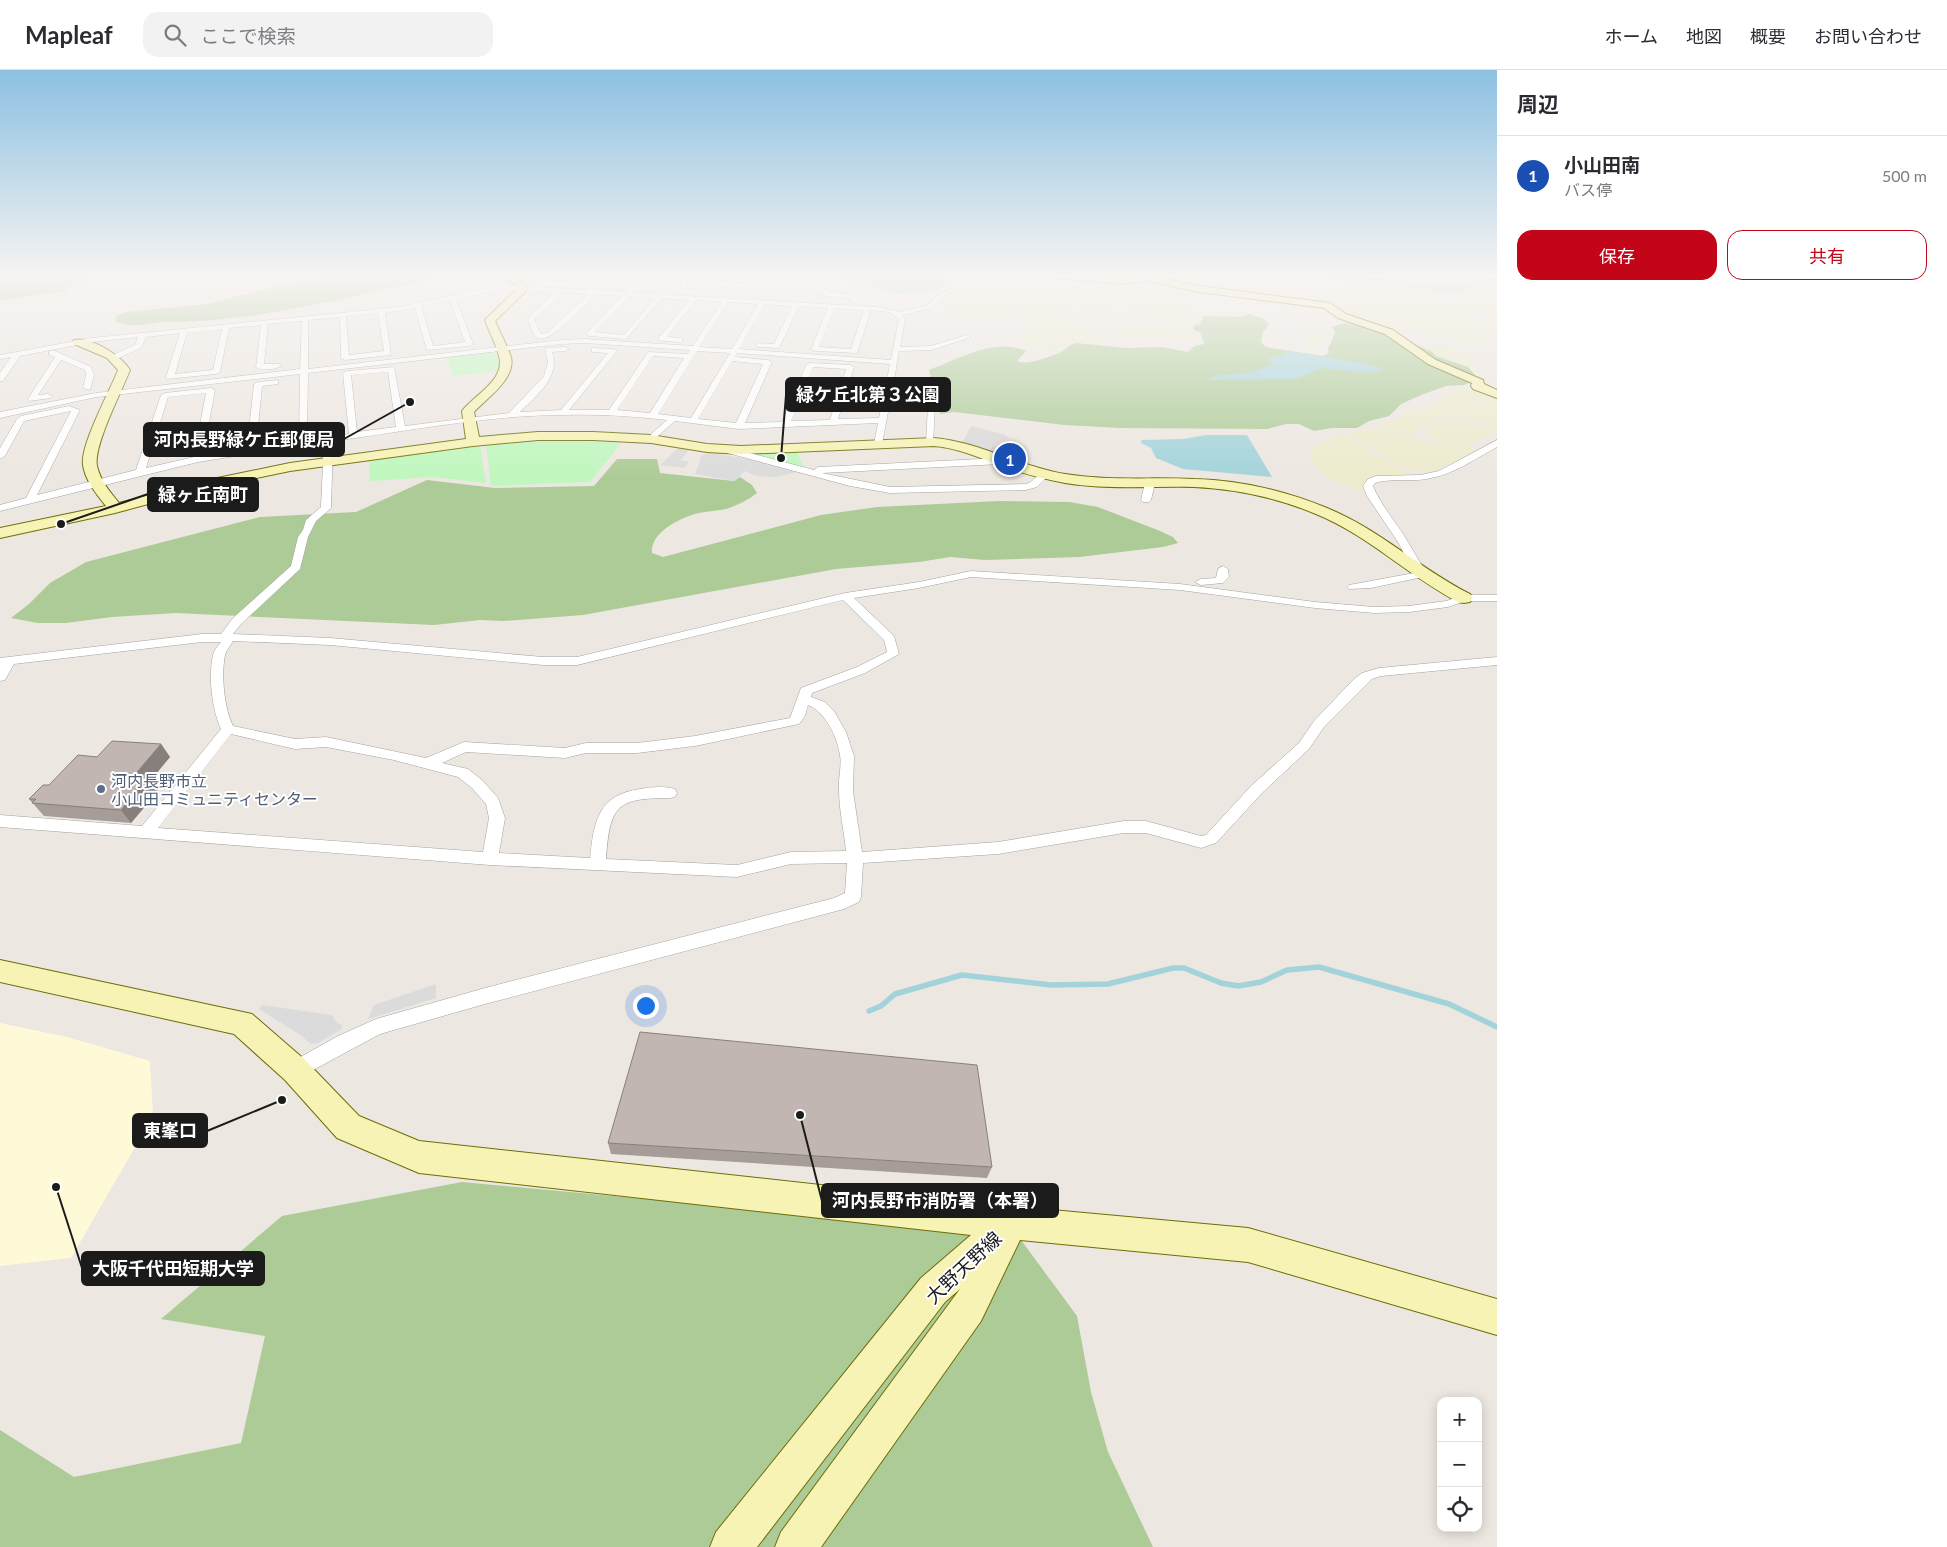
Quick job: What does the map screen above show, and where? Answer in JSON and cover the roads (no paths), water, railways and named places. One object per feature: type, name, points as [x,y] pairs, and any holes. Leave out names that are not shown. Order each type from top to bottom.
[{"type":"street","points":[[0,357],[73,343]]},
{"type":"street","points":[[80,343],[114,358],[122,364],[124,370],[112,386],[89,463],[98,484],[114,509]]},
{"type":"street","points":[[114,358],[138,346],[139,343]]},
{"type":"street","points":[[180,343],[170,377],[214,381]]},
{"type":"street","points":[[198,459],[222,343]]},
{"type":"street","points":[[263,343],[260,367],[286,364]]},
{"type":"street","points":[[303,442],[305,343]]},
{"type":"street","points":[[344,343],[345,358],[390,361]]},
{"type":"street","points":[[387,343],[401,429]]},
{"type":"street","points":[[428,343],[431,352]]},
{"type":"street","points":[[352,435],[347,373],[470,343]]},
{"type":"street","points":[[465,415],[504,372],[506,363],[499,343]]},
{"type":"street","points":[[543,343],[574,349],[613,351]]},
{"type":"street","points":[[512,415],[545,381],[551,371],[552,361],[543,343]]},
{"type":"street","points":[[431,352],[501,348],[546,343]]},
{"type":"street","points":[[601,343],[696,349],[768,362],[739,426]]},
{"type":"street","points":[[654,416],[689,356],[699,343]]},
{"type":"street","points":[[693,422],[738,344],[776,346],[778,343]]},
{"type":"street","points":[[785,425],[817,343]]},
{"type":"street","points":[[833,423],[857,343]]},
{"type":"street","points":[[878,444],[881,420],[898,343]]},
{"type":"street","points":[[897,349],[932,348],[949,343]]},
{"type":"street","points":[[1405,343],[1432,362],[1470,377],[1479,382],[1477,386],[1497,394]]},
{"type":"street","points":[[563,412],[620,344]]},
{"type":"street","points":[[43,348],[88,369],[90,375],[87,388]]},
{"type":"street","points":[[0,379],[17,354]]},
{"type":"street","points":[[610,413],[650,354],[689,356]]},
{"type":"street","points":[[732,355],[894,362]]},
{"type":"street","points":[[59,357],[32,399],[87,388],[214,381],[390,361]]},
{"type":"street","points":[[812,357],[852,359]]},
{"type":"street","points":[[295,364],[304,371]]},
{"type":"street","points":[[251,451],[258,384],[304,371]]},
{"type":"street","points":[[140,472],[165,395],[214,381]]},
{"type":"street","points":[[0,415],[78,397],[112,386]]},
{"type":"street","points":[[888,388],[919,396],[930,402],[932,406],[930,442]]},
{"type":"street","points":[[0,456],[22,419],[69,408],[76,410],[29,502]]},
{"type":"street","points":[[0,508],[198,459],[329,438],[401,429],[465,415],[563,412],[610,413],[739,426],[881,420]]},
{"type":"street","points":[[465,415],[473,442]]},
{"type":"street","points":[[399,419],[409,418]]},
{"type":"street","points":[[651,440],[673,419]]},
{"type":"street","points":[[0,533],[114,509],[198,486],[290,467],[473,442],[538,436],[593,436],[651,440],[722,449],[765,449],[930,442],[963,446],[1044,475],[1102,483],[1212,484],[1254,491],[1300,503],[1359,528],[1438,585],[1464,598]]},
{"type":"street","points":[[228,729],[221,715],[218,692],[219,654],[237,621],[296,567],[303,537],[308,530],[311,520],[326,508],[330,462],[329,438]]},
{"type":"street","points":[[1421,573],[1372,496],[1368,486],[1371,481],[1376,479],[1419,478],[1436,475],[1466,462],[1497,443]]},
{"type":"street","points":[[722,449],[850,483],[890,490],[1017,487],[1034,485],[1044,475]]},
{"type":"street","points":[[804,471],[1001,461]]},
{"type":"street","points":[[1146,500],[1150,483]]},
{"type":"street","points":[[1052,580],[1067,578],[1134,578],[1205,582],[1219,581],[1223,578],[1223,569]]},
{"type":"street","points":[[1353,587],[1377,584],[1421,573]]},
{"type":"street","points":[[0,677],[5,662],[202,638],[301,639],[543,661],[577,661],[845,596],[919,585],[970,574],[1180,587],[1315,605],[1374,610],[1409,609],[1448,604],[1464,598],[1497,598]]},
{"type":"street","points":[[426,764],[464,747],[565,752],[586,748],[637,748],[695,741],[794,721],[798,716],[806,691],[861,670],[893,654],[890,639],[845,596]]},
{"type":"street","points":[[0,821],[490,859],[737,871],[791,859],[834,856],[855,858],[998,848],[1124,827],[1146,827],[1201,842],[1211,839],[1304,746],[1319,724],[1367,676],[1379,672],[1497,661]]},
{"type":"street","points":[[296,1070],[376,1027],[485,996],[838,904],[853,897],[855,858],[846,791],[847,756],[839,732],[829,714],[820,705],[804,699]]},
{"type":"street","points":[[228,729],[295,744],[326,742],[394,755],[463,773],[477,784],[493,802],[497,818],[490,859]]},
{"type":"street","points":[[147,831],[228,729]]},
{"type":"street","points":[[597,864],[605,817],[611,807],[630,795],[670,793]]},
{"type":"street","points":[[0,971],[242,1023],[296,1070],[348,1127],[419,1157],[1011,1223],[1248,1245],[1497,1317]]},
{"type":"street","name":"大野天野線","points":[[731,1547],[933,1290],[1011,1223]]},
{"type":"street","name":"大野天野線","points":[[796,1547],[969,1309],[1011,1223]]},
{"type":"water","points":[[1289,351],[1363,363],[1385,370],[1367,373],[1323,368],[1296,379],[1207,380],[1220,375],[1259,370],[1274,363],[1266,359]]},
{"type":"water","points":[[1206,435],[1247,435],[1272,477],[1183,469],[1156,458],[1151,448],[1141,443],[1142,440],[1183,439]]},
{"type":"waterway","points":[[869,1011],[881,1006],[895,994],[962,975],[1051,985],[1108,984],[1173,968],[1184,968],[1221,983],[1238,986],[1261,982],[1287,970],[1319,967],[1449,1004],[1497,1027]]},
{"type":"place","name":"河内長野緑ケ丘郵便局","points":[[410,402]]},
{"type":"place","name":"緑ケ丘北第３公園","points":[[781,458]]},
{"type":"place","name":"小山田南","points":[[1010,459]]},
{"type":"place","name":"緑ヶ丘南町","points":[[61,524]]},
{"type":"place","name":"河内長野市立 小山田コミュニティセンター","points":[[101,789]]},
{"type":"place","name":"東峯口","points":[[282,1100]]},
{"type":"place","name":"河内長野市消防署（本署）","points":[[800,1115]]},
{"type":"place","name":"大阪千代田短期大学","points":[[56,1187]]}]
